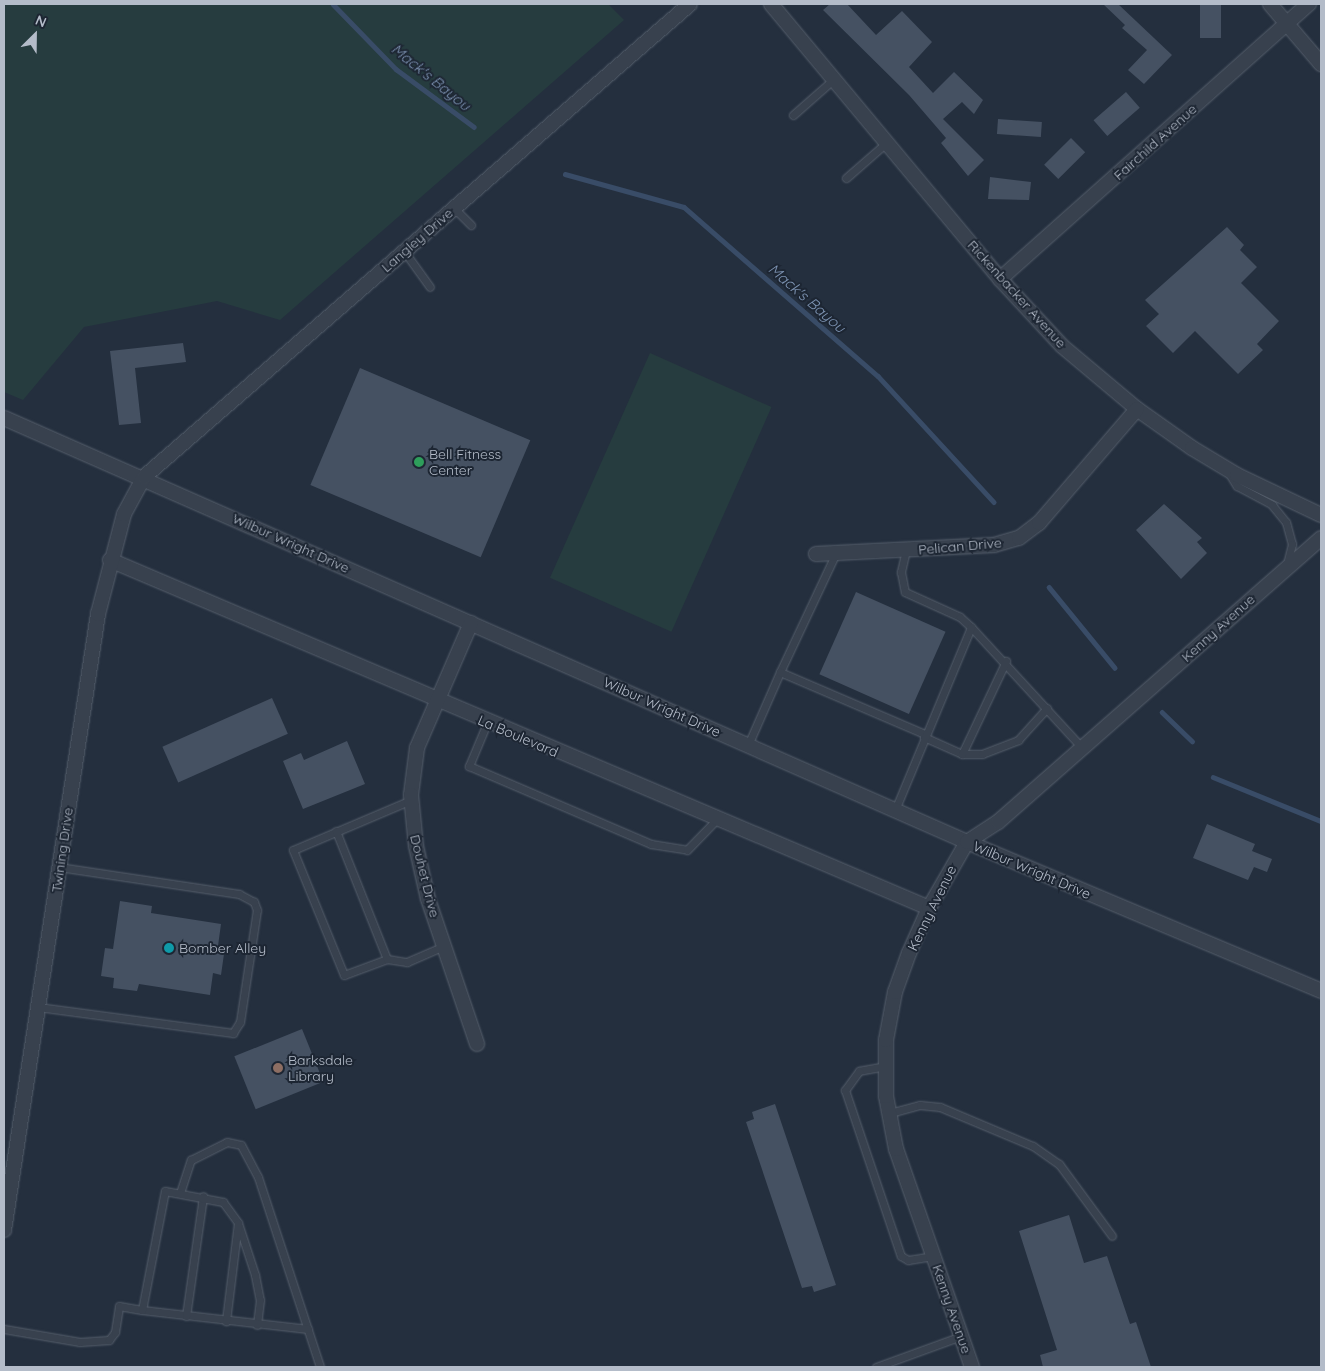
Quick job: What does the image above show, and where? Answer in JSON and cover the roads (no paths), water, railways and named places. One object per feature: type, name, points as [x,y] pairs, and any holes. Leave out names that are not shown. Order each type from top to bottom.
[{"type":"street","name":"Langley Drive","points":[[144,477],[690,4]]},
{"type":"street","name":"Rickenbacker Avenue","points":[[771,4],[1000,279],[1062,346],[1136,409],[1226,468],[1321,515]]},
{"type":"street","points":[[1270,4],[1321,64]]},
{"type":"street","name":"Fairchild Avenue","points":[[1000,279],[1309,4]]},
{"type":"street","name":"Pelican Drive","points":[[816,554],[994,545],[1026,534],[1136,409]]},
{"type":"street","name":"Wilbur Wright Drive","points":[[4,418],[144,477],[967,842],[1321,992]]},
{"type":"street","name":"Twining Drive","points":[[4,1230],[59,867],[110,560],[124,514],[144,477]]},
{"type":"street","name":"Kenny Avenue","points":[[972,1367],[896,1149],[890,1113],[886,1040],[895,992],[928,908],[967,842],[998,822],[1321,538]]},
{"type":"street","name":"La Boulevard","points":[[110,560],[435,701],[928,908]]},
{"type":"street","name":"Douhet Drive","points":[[471,622],[416,748],[411,800],[416,846],[444,946],[477,1044]]},
{"type":"lane","points":[[793,115],[834,78]]},
{"type":"lane","points":[[846,178],[886,143]]},
{"type":"lane","points":[[454,208],[471,225]]},
{"type":"lane","points":[[404,252],[430,287]]},
{"type":"lane","points":[[1226,468],[1237,486],[1272,505],[1286,522],[1292,544],[1284,570]]},
{"type":"lane","points":[[906,550],[901,572],[905,592],[960,617],[1006,661],[1083,749]]},
{"type":"lane","points":[[748,745],[836,553]]},
{"type":"lane","points":[[895,810],[971,627]]},
{"type":"lane","points":[[962,754],[1006,661]]},
{"type":"lane","points":[[780,672],[962,754],[1002,749],[1018,740],[1047,708]]},
{"type":"lane","points":[[487,723],[469,766],[650,844],[687,850],[717,819]]},
{"type":"lane","points":[[411,800],[293,850],[344,976],[388,959],[407,962],[444,946]]},
{"type":"lane","points":[[336,831],[388,959]]},
{"type":"lane","points":[[38,1006],[233,1033],[240,1022],[257,910],[254,902],[239,894],[59,867]]},
{"type":"lane","points":[[886,1066],[859,1071],[845,1090],[901,1256],[908,1260],[933,1256]]},
{"type":"lane","points":[[890,1113],[920,1105],[940,1107],[1033,1146],[1059,1164],[1112,1236]]},
{"type":"lane","points":[[180,1193],[191,1160],[227,1142],[241,1145],[258,1177],[320,1367]]},
{"type":"lane","points":[[142,1310],[165,1191],[202,1196],[223,1202],[238,1223],[255,1275],[260,1300],[257,1324]]},
{"type":"lane","points":[[186,1316],[202,1196]]},
{"type":"lane","points":[[226,1321],[238,1223]]},
{"type":"lane","points":[[4,1329],[101,1344],[115,1332],[119,1306],[226,1321],[308,1329]]},
{"type":"lane","points":[[876,1367],[961,1336]]},
{"type":"waterway","name":"Mack's Bayou","points":[[333,4],[396,69],[474,127]]},
{"type":"waterway","name":"Mack's Bayou","points":[[565,174],[684,207],[878,376],[994,502]]},
{"type":"waterway","name":"Mack's Bayou","points":[[1049,587],[1115,668]]},
{"type":"waterway","name":"Mack's Bayou","points":[[1162,712],[1192,741]]},
{"type":"waterway","name":"Mack's Bayou","points":[[1213,777],[1321,821]]},
{"type":"place","name":"Bell Fitness Center","points":[[419,462]]},
{"type":"place","name":"Bomber Alley","points":[[169,948]]},
{"type":"place","name":"Barksdale Library","points":[[278,1068]]}]
